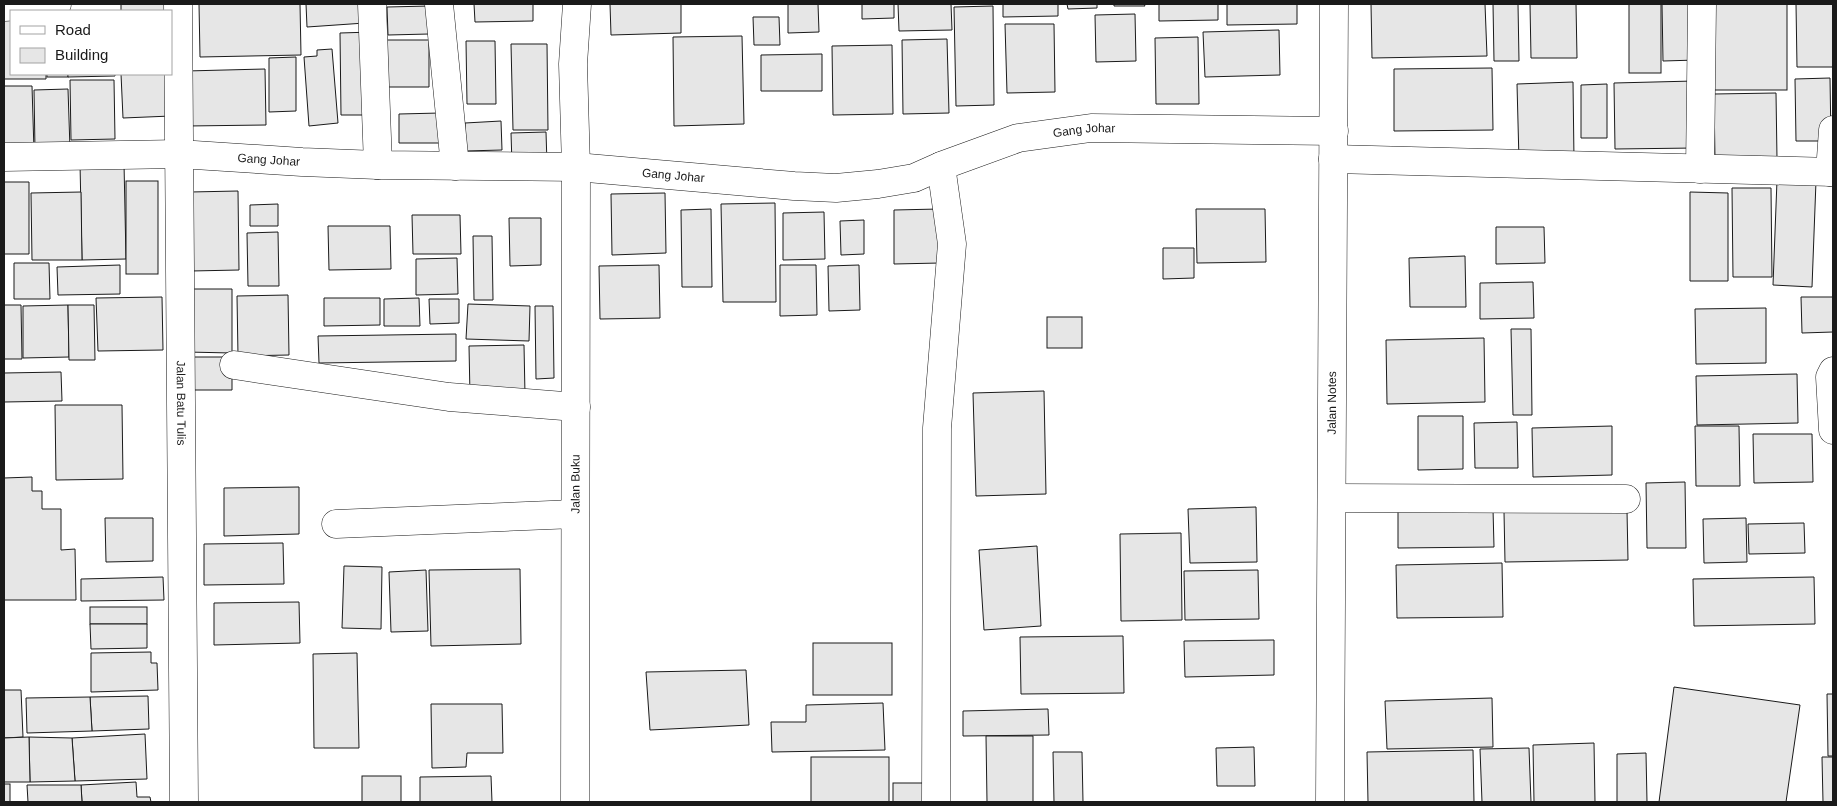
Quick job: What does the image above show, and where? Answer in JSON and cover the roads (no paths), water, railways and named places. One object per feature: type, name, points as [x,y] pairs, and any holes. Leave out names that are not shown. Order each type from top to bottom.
[{"type":"street","points":[[4,7],[57,4]]},
{"type":"street","name":"Jalan Batu Tulis","points":[[178,4],[184,802]]},
{"type":"street","points":[[372,4],[378,165]]},
{"type":"street","points":[[439,4],[455,166]]},
{"type":"street","name":"Jalan Buku","points":[[576,802],[576,167],[573,64],[577,4]]},
{"type":"street","name":"Jalan Notes","points":[[1330,802],[1334,4]]},
{"type":"street","points":[[1700,169],[1702,4]]},
{"type":"street","name":"Gang Johar","points":[[4,157],[180,154],[378,165],[576,167],[836,188],[914,178],[941,166],[1018,138],[1091,128],[1334,131]]},
{"type":"street","points":[[1333,159],[1832,172],[1833,130]]},
{"type":"street","points":[[936,802],[937,428],[952,244],[941,166]]},
{"type":"street","points":[[234,365],[449,397],[576,407]]},
{"type":"street","points":[[1833,371],[1830,377],[1833,430]]},
{"type":"street","points":[[1332,498],[1626,498]]},
{"type":"street","points":[[336,524],[575,514]]}]
